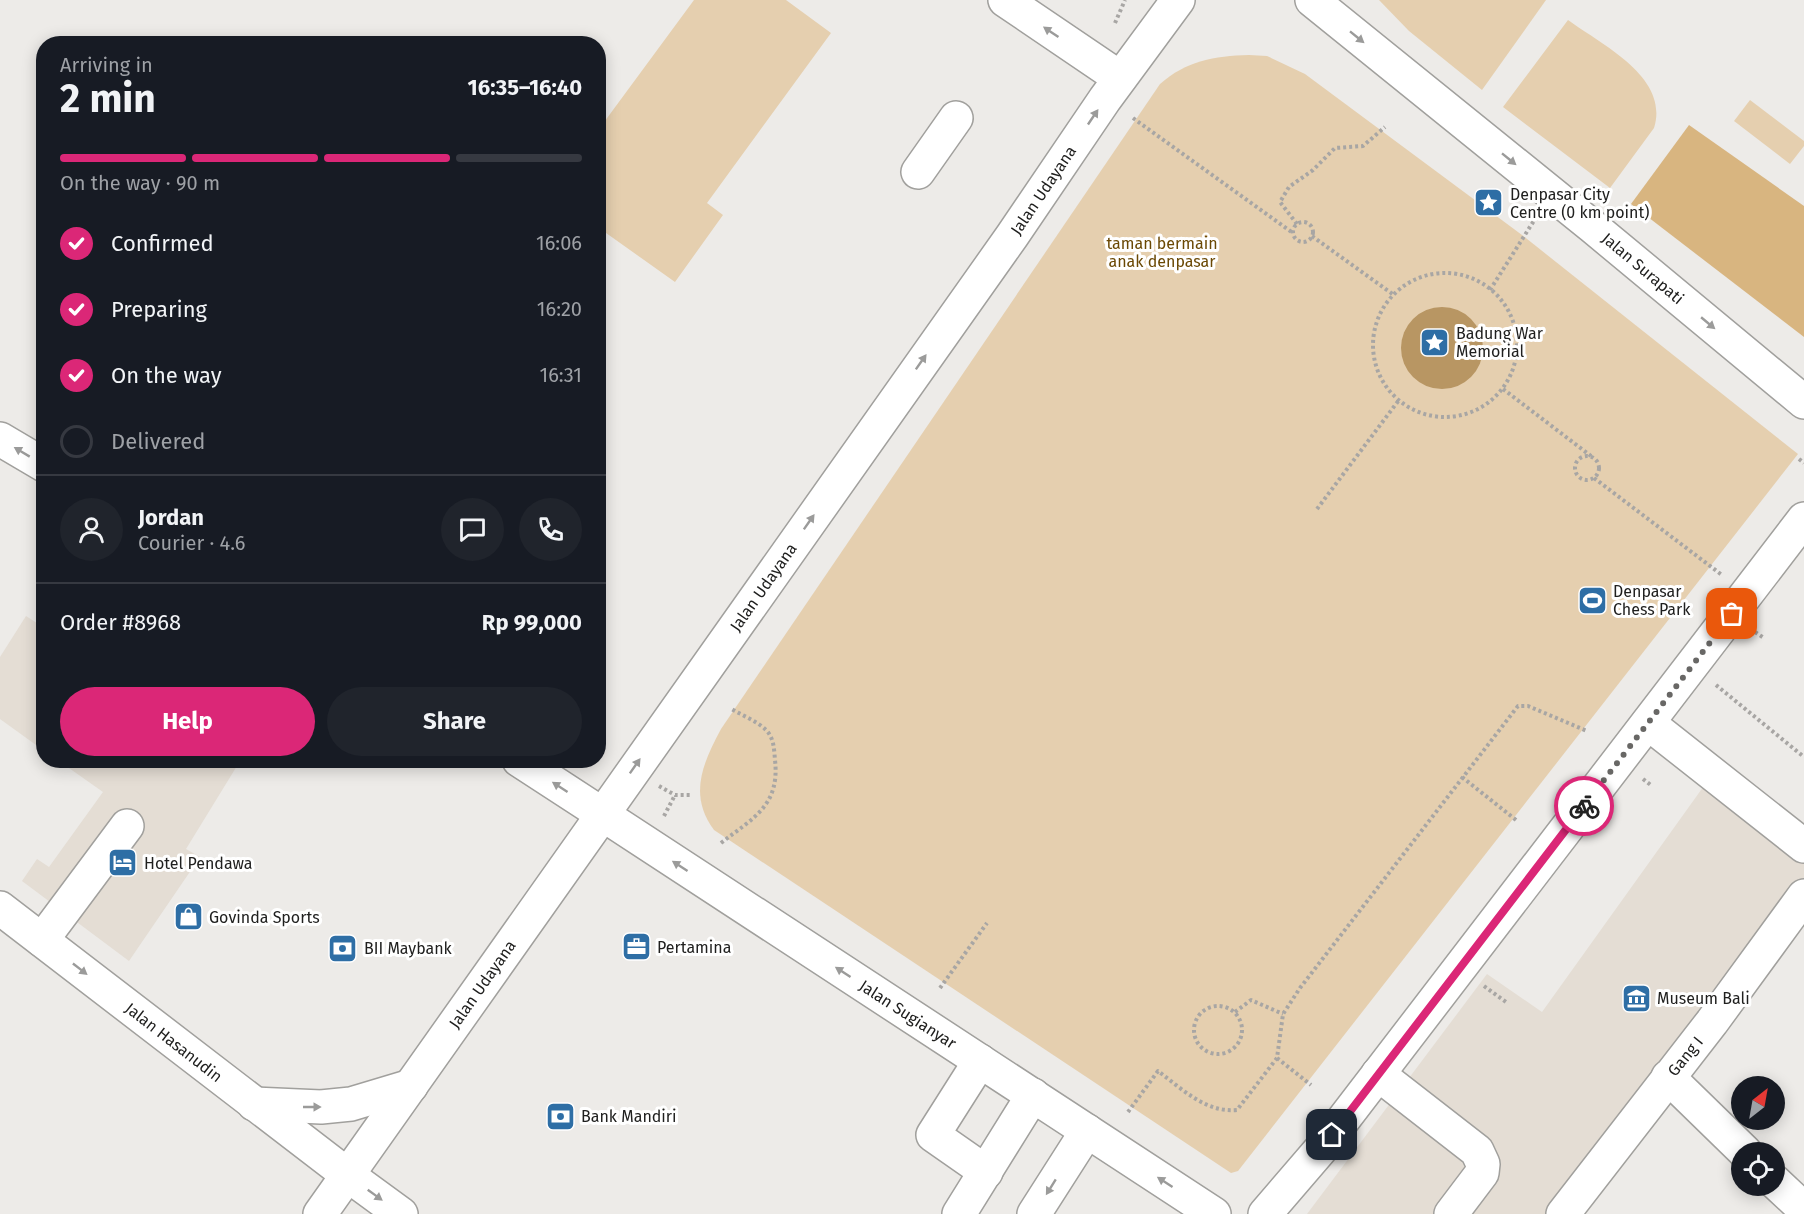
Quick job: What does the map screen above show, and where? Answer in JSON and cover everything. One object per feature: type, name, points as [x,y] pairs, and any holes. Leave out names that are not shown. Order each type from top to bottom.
[{"type":"main road","points":[[1005,0],[1120,78]]},
{"type":"main road","name":"Jalan Udayana","points":[[320,1214],[349,1176],[1120,78],[1178,0]]},
{"type":"main road","name":"Jalan Surapati","points":[[1312,0],[1804,402]]},
{"type":"main road","points":[[918,172],[956,118]]},
{"type":"main road","points":[[0,439],[36,460]]},
{"type":"main road","points":[[1265,1214],[1320,1150],[1804,519]]},
{"type":"main road","points":[[1648,723],[1804,846]]},
{"type":"main road","name":"Jalan Sugianyar","points":[[531,768],[1214,1214]]},
{"type":"main road","points":[[42,940],[128,826]]},
{"type":"main road","name":"Gang I","points":[[1563,1214],[1712,1022],[1804,896]]},
{"type":"main road","name":"Jalan Hasanudin","points":[[0,908],[401,1214]]},
{"type":"main road","points":[[980,1061],[933,1136],[986,1172]]},
{"type":"main road","points":[[1378,1074],[1477,1151],[1483,1164],[1482,1173],[1450,1214]]},
{"type":"main road","points":[[1668,1077],[1735,1142]]},
{"type":"main road","points":[[254,1104],[321,1107],[351,1104],[411,1086]]},
{"type":"main road","points":[[959,1214],[1033,1095]]},
{"type":"main road","points":[[1034,1214],[1087,1131]]},
{"type":"main road","points":[[1785,1191],[1804,1209]]},
{"type":"path","points":[[1115,23],[1125,0]]},
{"type":"path","points":[[1133,118],[1293,233],[1295,238],[1304,242],[1312,236]]},
{"type":"path","points":[[1297,224],[1280,202],[1288,187],[1313,170],[1335,148],[1363,146],[1385,127]]},
{"type":"path","points":[[1490,290],[1551,193]]},
{"type":"path","points":[[1293,233],[1297,224],[1302,222],[1311,226],[1312,236],[1394,295]]},
{"type":"path","points":[[1448,274],[1477,281],[1490,290],[1503,303],[1512,319],[1517,337],[1512,373],[1503,389],[1484,405],[1461,416],[1428,415],[1398,400],[1387,388],[1379,373],[1373,340],[1380,315],[1394,295],[1419,279],[1448,274]]},
{"type":"path","points":[[1503,389],[1596,459],[1599,469],[1594,478]]},
{"type":"path","points":[[1317,509],[1398,400]]},
{"type":"path","points":[[1591,456],[1580,457],[1576,461],[1575,472],[1583,479],[1594,478],[1748,594]]},
{"type":"path","points":[[1799,459],[1804,463]]},
{"type":"path","points":[[1754,631],[1764,638]]},
{"type":"path","points":[[1691,667],[1804,757]]},
{"type":"path","points":[[1128,1112],[1158,1071],[1199,1101],[1221,1111],[1237,1110],[1278,1058],[1283,1014],[1300,988],[1518,706],[1528,706],[1587,731]]},
{"type":"path","points":[[721,843],[767,805],[774,794],[777,777],[773,738],[765,728],[730,708]]},
{"type":"path","points":[[1462,777],[1516,820]]},
{"type":"path","points":[[940,988],[987,923]]},
{"type":"path","points":[[1234,1012],[1251,1000],[1283,1014]]},
{"type":"path","points":[[1210,1006],[1223,1006],[1234,1012],[1241,1022],[1242,1035],[1237,1047],[1226,1053],[1213,1054],[1202,1048],[1195,1038],[1194,1031],[1194,1024],[1200,1013],[1210,1006]]},
{"type":"path","points":[[1278,1058],[1311,1085]]},
{"type":"shaded area","points":[[1689,125],[1804,206],[1804,337],[1631,204]]},
{"type":"shaded area","points":[[1434,307],[1450,307],[1465,314],[1476,325],[1483,340],[1480,364],[1471,377],[1450,389],[1434,389],[1419,382],[1408,371],[1401,356],[1401,340],[1408,325],[1419,314]]},
{"type":"shaded area","points":[[26,616],[36,622],[36,745],[0,719],[0,657]]},
{"type":"shaded area","name":"Hotel Pendawa","points":[[69,768],[236,768],[186,849],[200,857],[129,961],[22,881],[37,859],[49,867],[103,792]]},
{"type":"shaded area","name":"Museum Bali","points":[[1706,783],[1804,856],[1804,881],[1554,1214],[1307,1214],[1487,974],[1542,1012]]},
{"type":"green space","points":[[694,0],[786,0],[831,33],[707,203],[723,215],[675,282],[606,233],[606,119]]},
{"type":"green space","points":[[1379,0],[1546,0],[1482,90],[1409,31]]},
{"type":"green space","points":[[1568,20],[1630,64],[1643,78],[1652,93],[1656,110],[1654,128],[1610,188],[1503,107]]},
{"type":"green space","name":"taman bermain anak denpasar","points":[[1249,55],[1267,56],[1305,74],[1522,235],[1798,454],[1238,1171],[1231,1173],[714,830],[706,817],[700,792],[704,767],[721,729],[1160,84],[1180,70],[1201,61]]},
{"type":"green space","points":[[1750,100],[1804,141],[1804,146],[1790,164],[1734,121]]},
{"type":"way so far","points":[[1584,806],[1732,614]]},
{"type":"place","name":"Denpasar City Centre (0 km point)","points":[[1489,203]]},
{"type":"place","name":"Badung War Memorial","points":[[1435,342]]},
{"type":"place","name":"Denpasar Chess Park","points":[[1592,600]]},
{"type":"place","name":"Hotel Pendawa","points":[[123,863]]},
{"type":"place","name":"Govinda Sports","points":[[188,917]]},
{"type":"place","name":"Pertamina","points":[[636,947]]},
{"type":"place","name":"BII Maybank","points":[[343,948]]},
{"type":"place","name":"Museum Bali","points":[[1636,998]]},
{"type":"place","name":"Bank Mandiri","points":[[560,1116]]},
{"type":"route","points":[[1332,1135],[1584,806]]}]
